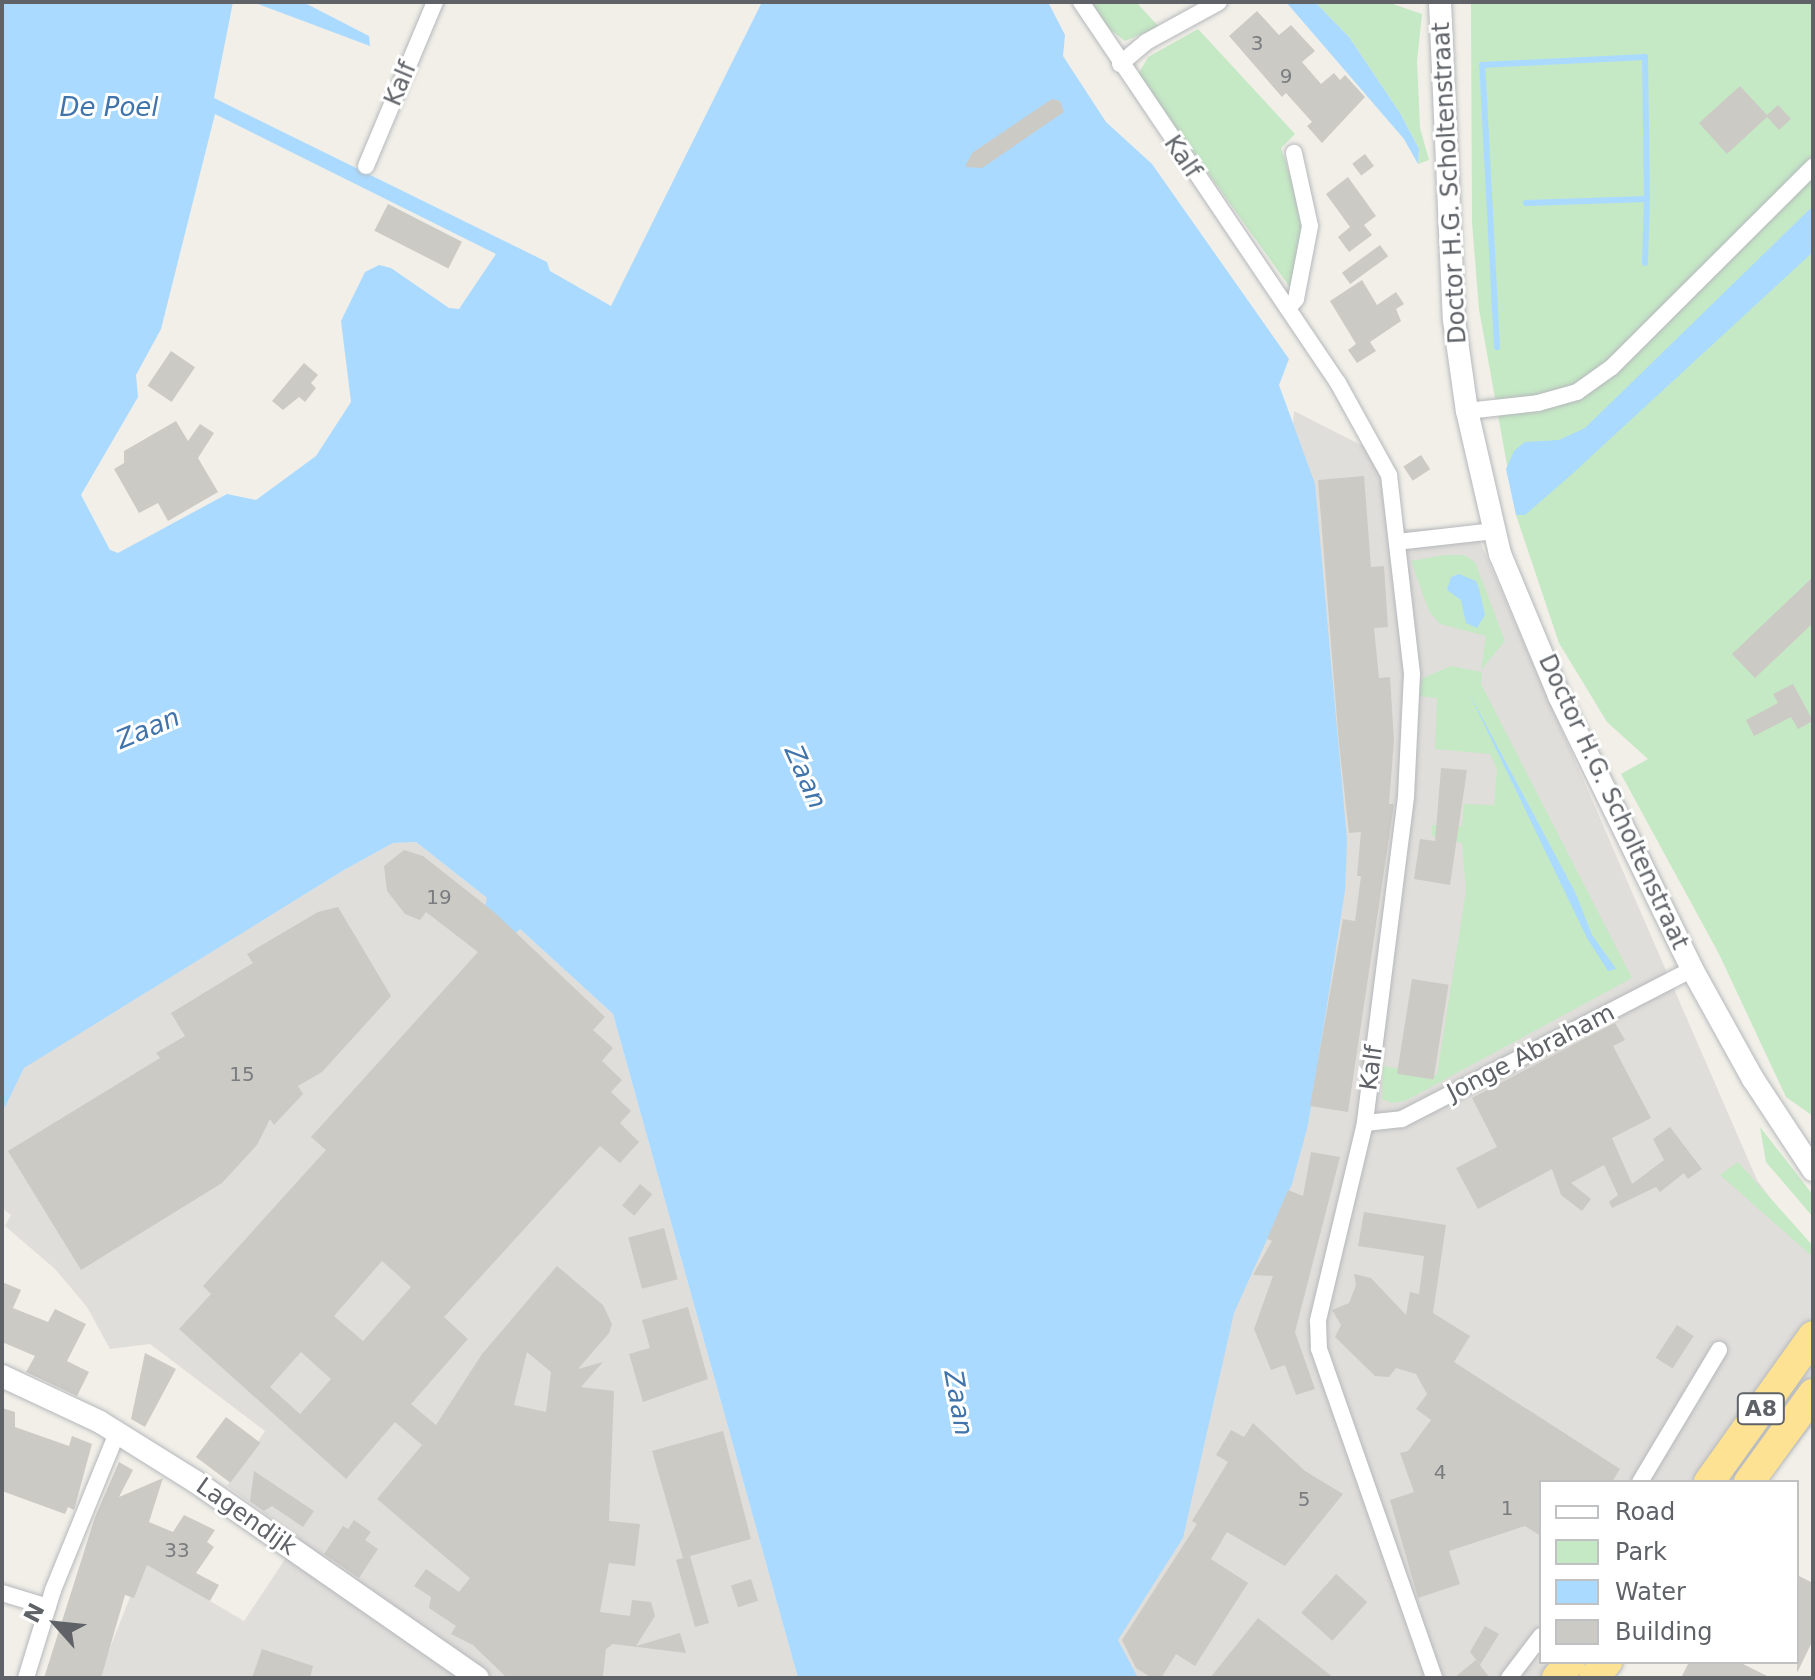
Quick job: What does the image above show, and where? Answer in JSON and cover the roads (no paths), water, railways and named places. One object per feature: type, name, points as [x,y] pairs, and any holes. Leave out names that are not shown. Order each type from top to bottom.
[{"type":"highway","name":"A8","points":[[1710,1480],[1813,1336]]},
{"type":"highway","name":"A8","points":[[1750,1480],[1813,1394]]},
{"type":"main road","name":"Doctor H.G. Scholtenstraat","points":[[1440,2],[1450,269],[1467,411],[1495,531],[1559,696],[1692,969],[1753,1079],[1813,1170]]},
{"type":"main road","name":"Lagendijk","points":[[2,1376],[117,1433],[478,1678]]},
{"type":"street","name":"Kalf","points":[[366,166],[435,2]]},
{"type":"street","name":"Kalf","points":[[1081,2],[1120,64],[1288,308],[1383,461],[1397,542],[1412,674],[1406,797],[1365,1123],[1318,1321],[1319,1349],[1434,1678]]},
{"type":"street","points":[[1120,64],[1146,42],[1219,2]]},
{"type":"street","points":[[1288,308],[1296,299],[1310,226],[1294,153]]},
{"type":"street","points":[[1467,411],[1538,403],[1577,392],[1612,367],[1813,167]]},
{"type":"street","points":[[1397,542],[1495,531]]},
{"type":"street","name":"Jonge Abraham","points":[[1365,1123],[1402,1119],[1692,969]]},
{"type":"street","points":[[1641,1480],[1719,1350]]},
{"type":"street","points":[[26,1678],[88,1495],[117,1433]]},
{"type":"street","points":[[2,1593],[48,1607]]},
{"type":"street","points":[[1509,1678],[1539,1639]]},
{"type":"water","points":[[2,2],[233,2],[214,98],[547,262],[550,271],[611,306],[762,2],[1048,2],[1065,35],[1063,56],[1106,122],[1152,164],[1289,359],[1279,385],[1315,484],[1347,840],[1345,891],[1308,1125],[1292,1184],[1234,1313],[1183,1538],[1118,1640],[1138,1678],[798,1678],[613,1014],[520,929],[515,934],[485,907],[487,898],[416,842],[393,843],[344,870],[24,1068],[2,1113]],"holes":[[[215,114],[496,254],[459,309],[449,308],[391,268],[379,265],[365,272],[341,321],[351,402],[316,456],[256,500],[227,494],[118,553],[110,550],[81,495],[138,397],[136,375],[161,329]]]},
{"type":"water","points":[[253,2],[303,2],[369,36],[370,46]]},
{"type":"water","points":[[1286,2],[1315,2],[1349,37],[1400,113],[1419,149],[1418,164],[1404,139]]},
{"type":"water","points":[[1813,206],[1813,252],[1571,475],[1525,515],[1516,515],[1506,469],[1514,451],[1525,442],[1559,440],[1585,428]]},
{"type":"water","points":[[1459,574],[1476,581],[1479,589],[1485,615],[1477,628],[1466,623],[1461,600],[1447,590],[1451,577]]},
{"type":"water","points":[[1469,693],[1576,894],[1592,935],[1616,969],[1608,971],[1587,938]]},
{"type":"waterway","points":[[1497,347],[1482,65],[1645,57],[1647,199]]},
{"type":"waterway","points":[[1526,203],[1647,199],[1645,263]]},
{"type":"water label","name":"De Poel","points":[[109,108]]},
{"type":"water label","name":"Zaan","points":[[148,729]]},
{"type":"water label","name":"Zaan","points":[[805,777]]},
{"type":"water label","name":"Zaan","points":[[958,1403]]}]
